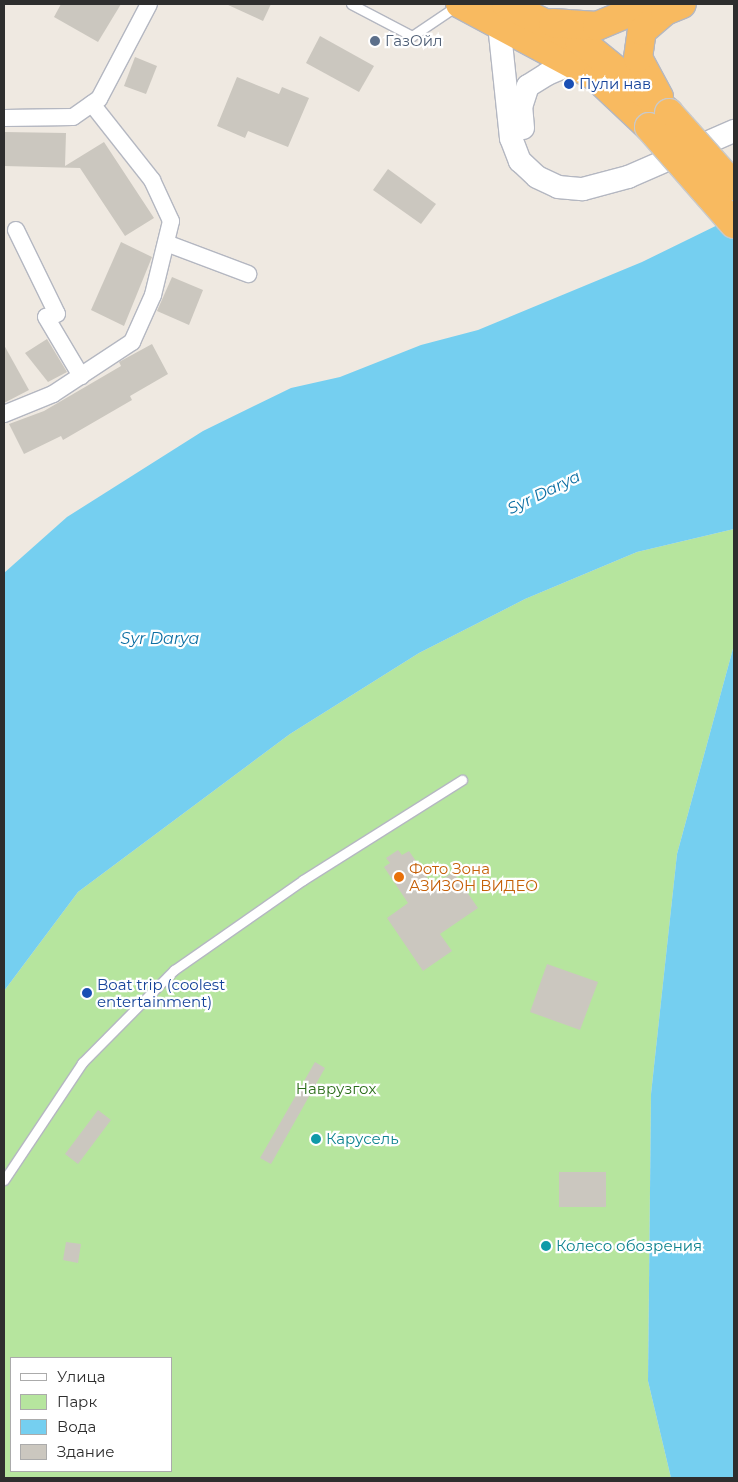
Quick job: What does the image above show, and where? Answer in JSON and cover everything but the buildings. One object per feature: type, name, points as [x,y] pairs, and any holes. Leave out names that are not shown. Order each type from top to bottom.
[{"type":"highway","points":[[480,9],[541,22],[597,26],[650,4]]},
{"type":"highway","points":[[682,4],[665,11],[642,30],[638,58],[659,120],[734,224]]},
{"type":"highway","points":[[480,9],[596,77],[659,120]]},
{"type":"highway","points":[[541,22],[579,40],[659,120],[734,186]]},
{"type":"main road","points":[[480,9],[511,138],[520,161],[537,177],[558,187],[583,189],[628,177],[734,131]]},
{"type":"main road","points":[[573,63],[547,74],[528,86],[522,107],[523,128],[533,158],[540,166],[562,177],[582,179],[623,169],[734,120]]},
{"type":"street","points":[[4,118],[73,117],[99,99],[149,4]]},
{"type":"street","points":[[4,414],[53,394],[132,342],[153,295],[172,221],[152,180],[92,104]]},
{"type":"street","points":[[16,230],[57,314],[46,317],[81,376]]},
{"type":"street","points":[[166,243],[248,274]]},
{"type":"lane","points":[[351,4],[412,36],[480,9]]},
{"type":"lane","points":[[4,1180],[82,1063],[174,970],[303,880],[462,780]]},
{"type":"green space","name":"Наврузгох","points":[[734,529],[734,645],[677,854],[651,1094],[648,1381],[671,1478],[4,1478],[4,991],[78,892],[290,734],[419,653],[525,599],[637,552]]},
{"type":"water","name":"Syr Darya","points":[[734,217],[734,529],[637,552],[525,599],[419,653],[290,734],[78,892],[4,991],[4,573],[67,517],[203,431],[291,388],[340,377],[421,345],[478,330],[642,262]]},
{"type":"water","points":[[734,645],[734,1478],[671,1478],[648,1381],[651,1094],[677,854]]},
{"type":"place","name":"ГазОйл","points":[[375,41]]},
{"type":"place","name":"Пули нав","points":[[569,84]]},
{"type":"place","name":"Фото Зона АЗИЗОН ВИДЕО","points":[[399,877]]},
{"type":"place","name":"Boat trip (coolest entertainment)","points":[[87,993]]},
{"type":"place","name":"Карусель","points":[[316,1139]]},
{"type":"place","name":"Колесо обозрения","points":[[546,1246]]}]
